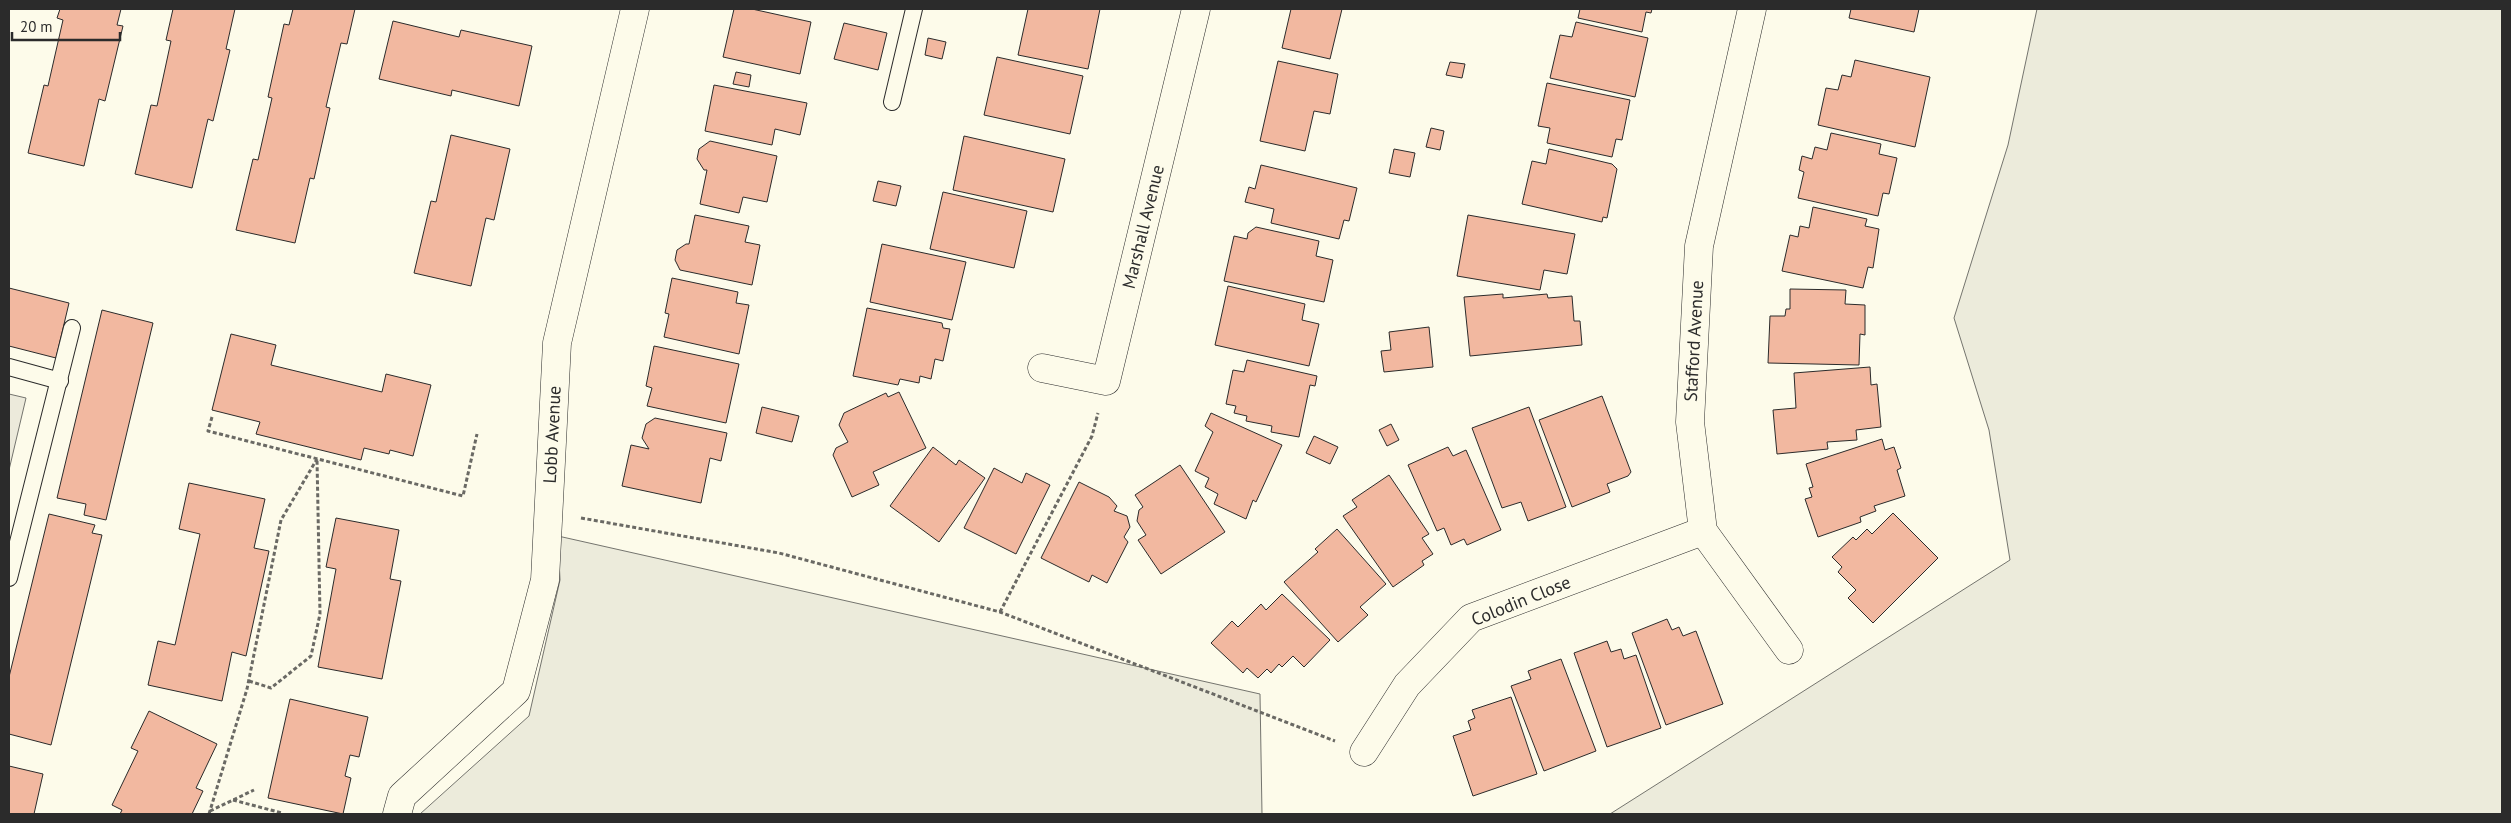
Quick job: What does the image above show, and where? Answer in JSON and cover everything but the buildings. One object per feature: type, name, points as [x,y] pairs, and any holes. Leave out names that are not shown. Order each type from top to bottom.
[{"type":"street","name":"Lobb Avenue","points":[[397,814],[402,796],[516,691],[545,580],[557,343],[635,9]]},
{"type":"street","name":"Marshall Avenue","points":[[1106,381],[1196,9]]},
{"type":"street","name":"Stafford Avenue","points":[[1752,9],[1699,246],[1690,422],[1703,532],[1789,650]]},
{"type":"street","points":[[1042,368],[1106,381]]},
{"type":"street","name":"Colodin Close","points":[[1364,752],[1407,685],[1471,618],[1703,532]]},
{"type":"lane","points":[[892,102],[914,9]]},
{"type":"lane","points":[[9,578],[72,328]]},
{"type":"lane","points":[[9,367],[60,381]]},
{"type":"path","points":[[1000,612],[1092,436],[1106,381]]},
{"type":"path","points":[[212,417],[208,431],[463,496],[477,434]]},
{"type":"path","points":[[209,813],[249,680],[281,520],[317,459]]},
{"type":"path","points":[[249,680],[271,688],[311,656],[320,614],[317,459]]},
{"type":"path","points":[[548,513],[779,553],[1000,612],[1364,752]]},
{"type":"path","points":[[209,813],[254,790]]},
{"type":"path","points":[[233,800],[282,813]]},
{"type":"shaded area","points":[[2037,9],[2502,9],[2502,814],[1610,814],[2010,560],[1989,430],[1954,318],[2008,145]]},
{"type":"shaded area","points":[[9,394],[26,398],[9,470]]},
{"type":"shaded area","points":[[558,536],[1260,694],[1262,814],[420,814],[529,716],[560,580]]}]
